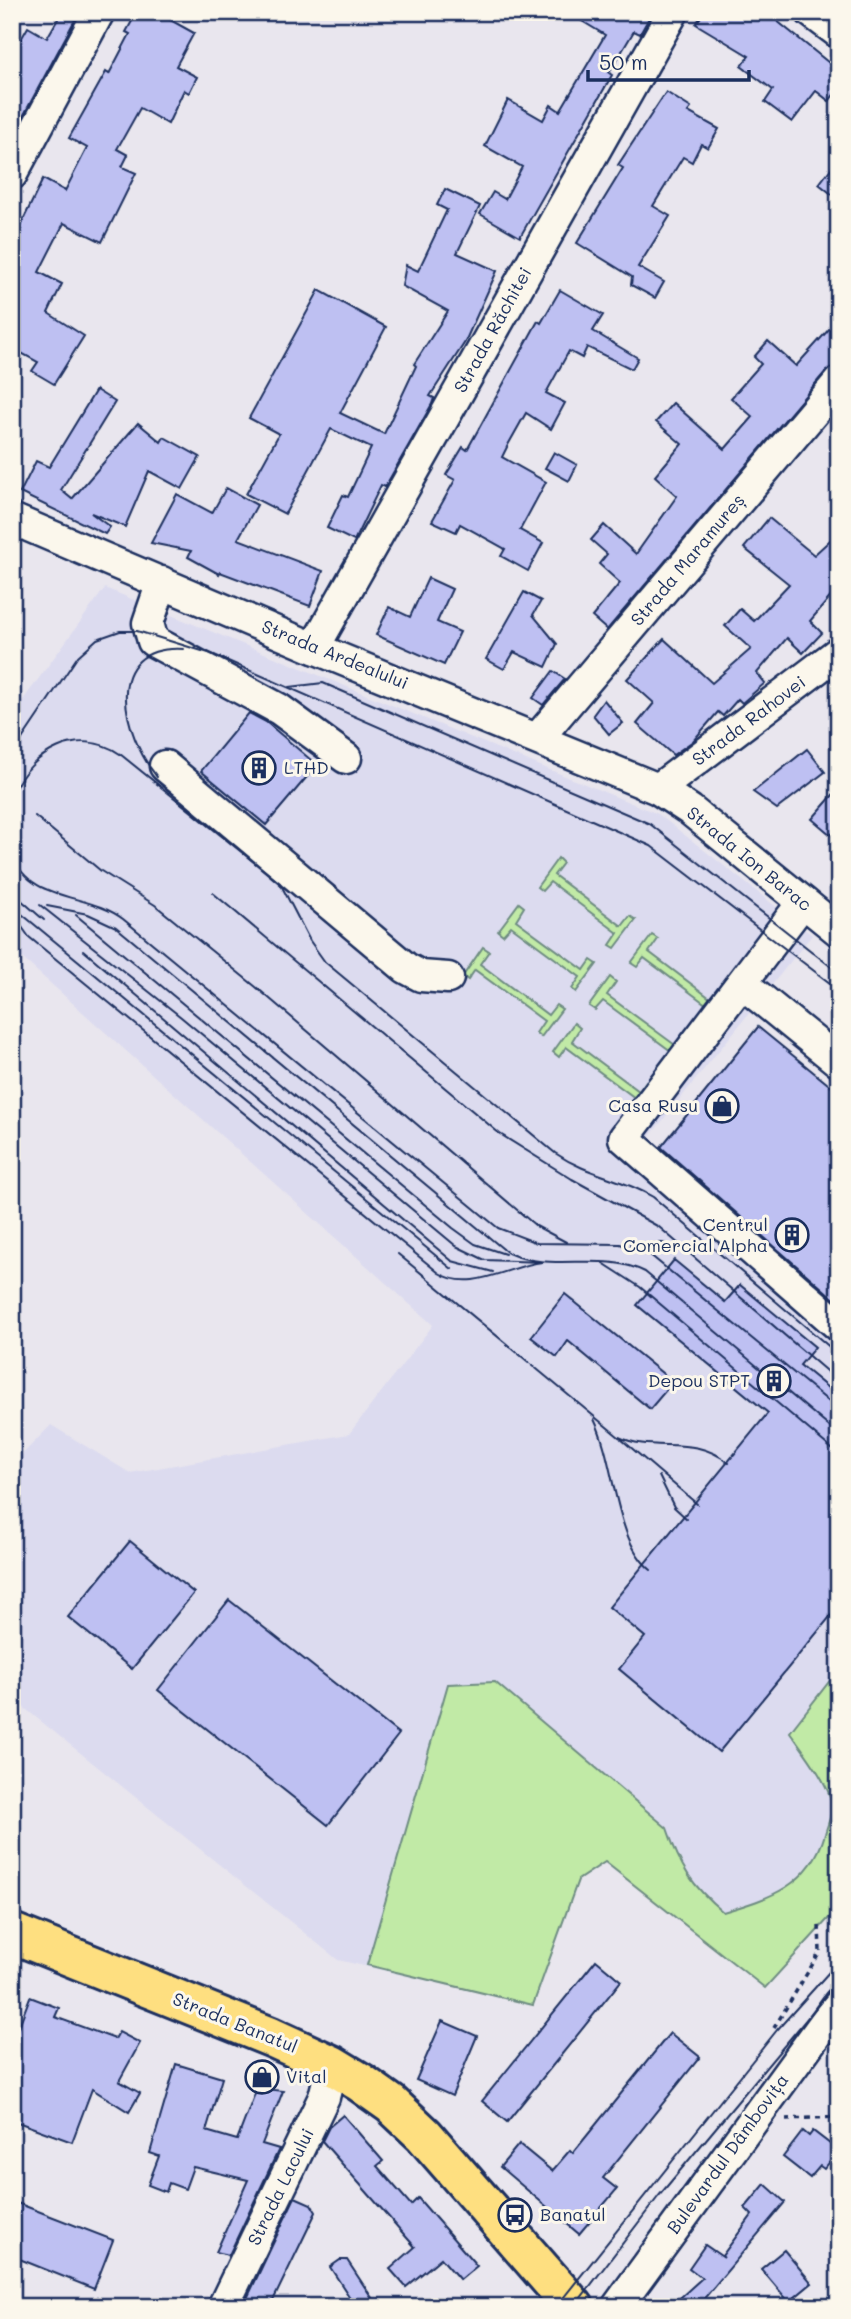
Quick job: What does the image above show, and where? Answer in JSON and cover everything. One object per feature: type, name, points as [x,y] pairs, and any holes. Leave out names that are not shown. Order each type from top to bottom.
[{"type":"main road","name":"Strada Banatul","points":[[12,1933],[271,2037],[332,2065],[391,2104],[424,2135],[574,2307]]},
{"type":"street","points":[[12,174],[99,12]]},
{"type":"street","name":"Strada Răchitei","points":[[314,648],[673,12]]},
{"type":"street","points":[[811,12],[839,33]]},
{"type":"street","name":"Strada Maramureș","points":[[538,738],[839,382]]},
{"type":"street","name":"Strada Ardealului","points":[[12,519],[314,648],[658,789]]},
{"type":"street","points":[[162,582],[148,623],[153,641],[279,709],[346,758]]},
{"type":"street","name":"Strada Rahovei","points":[[658,789],[839,652]]},
{"type":"street","points":[[164,766],[406,968],[421,976],[447,978]]},
{"type":"street","name":"Strada Ion Barac","points":[[658,789],[690,810],[839,931]]},
{"type":"street","points":[[803,902],[624,1138],[839,1326]]},
{"type":"street","points":[[743,984],[839,1062]]},
{"type":"street","name":"Bulevardul Dâmbovița","points":[[617,2307],[752,2120],[836,2013]]},
{"type":"street","name":"Strada Lacului","points":[[223,2307],[324,2097],[332,2065]]},
{"type":"path","points":[[774,2028],[820,1952],[819,1925]]},
{"type":"path","points":[[752,2120],[839,2117]]},
{"type":"shaded area","points":[[105,588],[658,814],[812,935],[630,1161],[839,1335],[839,1907],[765,1988],[605,1862],[578,1880],[533,2005],[338,1960],[12,1698],[12,1465],[51,1425],[130,1473],[349,1434],[433,1325],[12,949],[12,715]]},
{"type":"green space","points":[[558,858],[563,863],[554,875],[622,926],[630,916],[636,920],[615,948],[610,945],[618,933],[550,882],[542,891],[537,887]]},
{"type":"green space","points":[[519,903],[524,907],[516,920],[584,970],[591,960],[597,964],[576,992],[572,989],[580,977],[511,926],[503,935],[498,931]]},
{"type":"green space","points":[[652,935],[658,939],[649,952],[710,998],[718,988],[723,992],[707,1005],[644,958],[637,967],[631,963]]},
{"type":"green space","points":[[483,947],[489,951],[480,964],[548,1015],[556,1005],[562,1009],[541,1037],[536,1033],[544,1021],[475,970],[468,980],[463,976]]},
{"type":"green space","points":[[610,977],[616,982],[607,995],[675,1045],[683,1035],[688,1039],[671,1051],[603,1001],[595,1010],[589,1006]]},
{"type":"green space","points":[[574,1023],[580,1028],[572,1041],[639,1091],[646,1081],[653,1085],[632,1114],[626,1110],[635,1098],[566,1047],[559,1057],[553,1052]]},
{"type":"green space","points":[[839,1669],[839,1907],[765,1988],[605,1862],[578,1880],[533,2005],[367,1965],[448,1684],[495,1682],[667,1828],[688,1875],[723,1912],[757,1901],[786,1887],[799,1878],[818,1852],[831,1813],[831,1799],[816,1768],[790,1732]]},
{"type":"building","points":[[62,12],[77,16],[12,137],[12,90],[19,78],[12,74],[12,55],[28,27],[47,38]]},
{"type":"building","points":[[137,12],[156,12],[194,33],[176,66],[197,77],[189,93],[184,90],[168,124],[140,108],[117,149],[128,155],[122,167],[136,173],[102,242],[64,223],[39,272],[62,284],[48,313],[84,336],[54,384],[32,371],[38,362],[12,348],[12,243],[43,179],[65,191],[87,148],[69,138],[106,72],[109,74],[130,34],[126,32]]},
{"type":"building","points":[[567,12],[643,12],[650,16],[640,34],[634,31],[609,73],[612,75],[520,237],[480,214],[493,192],[505,199],[522,167],[485,146],[508,100],[543,120],[551,105],[560,111],[605,35]]},
{"type":"building","points":[[704,12],[766,12],[839,71],[839,88],[829,101],[816,91],[792,122],[765,102],[773,90],[741,66],[749,56],[696,24]]},
{"type":"building","points":[[666,92],[691,108],[688,112],[719,129],[708,148],[701,144],[692,162],[683,157],[653,206],[670,216],[638,267],[664,282],[655,298],[631,285],[632,277],[577,243],[623,168],[618,165]]},
{"type":"building","points":[[839,158],[839,200],[819,184]]},
{"type":"building","points":[[445,189],[480,206],[457,253],[497,271],[465,342],[430,396],[434,398],[432,404],[385,487],[381,485],[354,541],[327,528],[343,495],[348,497],[371,448],[331,429],[285,514],[246,494],[279,434],[249,418],[319,290],[386,327],[340,413],[384,434],[416,366],[414,364],[448,311],[402,286],[406,265],[418,271],[447,210],[437,205]]},
{"type":"building","points":[[560,290],[603,315],[593,331],[638,358],[632,369],[587,347],[582,358],[569,351],[546,393],[565,403],[551,429],[526,413],[508,445],[502,457],[546,482],[520,530],[543,543],[528,571],[501,556],[505,549],[460,524],[456,532],[432,521],[455,480],[446,475],[463,447],[467,450],[538,321],[541,323]]},
{"type":"building","points":[[839,318],[839,365],[826,371],[607,630],[592,617],[620,583],[599,564],[607,554],[591,540],[604,525],[636,554],[677,496],[655,476],[682,444],[656,422],[673,403],[725,449],[753,417],[731,398],[761,364],[754,357],[768,341],[796,366]]},
{"type":"building","points":[[96,390],[115,402],[61,490],[72,499],[138,423],[161,442],[164,437],[200,457],[182,489],[149,471],[125,527],[91,513],[110,527],[105,534],[20,493],[36,461],[49,467]]},
{"type":"building","points":[[554,452],[577,465],[569,481],[545,468]]},
{"type":"building","points":[[226,488],[257,505],[238,539],[323,571],[310,606],[220,572],[219,574],[188,557],[191,551],[151,543],[177,494],[212,513]]},
{"type":"building","points":[[769,518],[814,555],[839,532],[839,587],[810,621],[822,633],[803,653],[787,638],[757,673],[765,683],[742,703],[738,699],[723,716],[718,712],[693,741],[673,755],[637,724],[654,703],[627,679],[664,639],[712,683],[751,649],[725,626],[740,609],[754,621],[789,584],[744,548]]},
{"type":"building","points":[[428,578],[452,589],[437,622],[460,632],[444,665],[376,635],[389,607],[410,617]]},
{"type":"building","points":[[524,592],[541,601],[533,615],[557,644],[546,667],[514,652],[504,669],[486,659]]},
{"type":"building","points":[[553,671],[565,679],[543,705],[533,698]]},
{"type":"building","points":[[604,700],[623,723],[609,734],[593,715]]},
{"type":"building","name":"LTHD","points":[[249,713],[266,722],[317,765],[266,825],[201,771]]},
{"type":"building","points":[[807,749],[825,772],[777,809],[753,792]]},
{"type":"building","points":[[839,788],[839,825],[831,835],[812,819]]},
{"type":"building","name":"Centrul Comercial Alpha","points":[[758,1027],[839,1093],[839,1303],[661,1147]]},
{"type":"building","points":[[674,1260],[725,1302],[740,1285],[815,1347],[800,1365],[839,1397],[839,1606],[719,1752],[619,1669],[645,1637],[609,1607],[768,1413],[637,1305]]},
{"type":"building","points":[[565,1294],[673,1382],[650,1409],[568,1341],[557,1357],[531,1337]]},
{"type":"building","points":[[130,1541],[194,1593],[132,1669],[68,1617]]},
{"type":"building","points":[[229,1600],[399,1734],[328,1825],[158,1690]]},
{"type":"building","points":[[596,1960],[621,1981],[507,2122],[482,2101]]},
{"type":"building","points":[[30,1997],[59,2008],[55,2017],[115,2039],[119,2032],[140,2043],[119,2081],[140,2093],[129,2112],[92,2089],[72,2142],[12,2120],[12,2044]]},
{"type":"building","points":[[442,2021],[477,2036],[452,2096],[416,2080]]},
{"type":"building","points":[[670,2033],[700,2057],[603,2178],[617,2189],[579,2234],[500,2167],[519,2144],[552,2171],[570,2150],[573,2153]]},
{"type":"building","points":[[176,2064],[222,2078],[206,2131],[237,2140],[257,2088],[283,2091],[262,2144],[279,2149],[229,2255],[216,2252],[248,2180],[193,2167],[185,2189],[169,2183],[166,2192],[148,2185],[159,2156],[150,2153]]},
{"type":"building","points":[[343,2115],[383,2161],[377,2166],[411,2205],[418,2198],[477,2266],[460,2280],[441,2258],[406,2287],[390,2269],[415,2247],[322,2141],[329,2127]]},
{"type":"building","points":[[803,2131],[809,2136],[813,2131],[839,2151],[824,2169],[820,2166],[810,2178],[783,2157]]},
{"type":"building","points":[[765,2184],[785,2202],[697,2307],[670,2307],[702,2278],[689,2268],[705,2245],[724,2258],[722,2256],[752,2215],[745,2208]]},
{"type":"building","points":[[295,2197],[311,2204],[316,2212],[270,2307],[243,2307]]},
{"type":"building","points":[[12,2201],[113,2240],[94,2289],[12,2256]]},
{"type":"building","points":[[784,2250],[812,2283],[789,2302],[761,2269]]},
{"type":"building","points":[[340,2260],[347,2260],[378,2307],[356,2307],[330,2267]]},
{"type":"tram line","points":[[12,754],[78,656],[97,639],[120,631],[137,631],[212,654],[651,846],[839,990]]},
{"type":"tram line","points":[[157,777],[135,739],[128,717],[126,695],[129,676],[139,661],[157,651],[184,649]]},
{"type":"tram line","points":[[290,687],[323,683],[650,824],[839,973]]},
{"type":"tram line","points":[[12,794],[31,766],[57,748],[72,743],[88,743],[104,746],[120,754],[280,883],[310,941],[325,962],[555,1153],[580,1167],[653,1197],[839,1355]]},
{"type":"tram line","points":[[35,816],[101,871],[155,905],[256,987],[536,1226],[566,1242]]},
{"type":"tram line","points":[[12,854],[20,870],[45,889],[109,910],[123,919],[498,1228],[537,1243],[620,1244],[649,1254],[839,1410]]},
{"type":"tram line","points":[[12,892],[44,920]]},
{"type":"tram line","points":[[213,893],[500,1134],[572,1179],[659,1227],[839,1382]]},
{"type":"tram line","points":[[12,913],[29,937],[439,1273],[451,1278],[477,1279],[542,1262],[485,1260],[456,1246],[181,1017],[40,905]]},
{"type":"tram line","points":[[12,906],[452,1269]]},
{"type":"tram line","points":[[47,906],[88,914],[116,927],[508,1253],[542,1261],[611,1263],[645,1272],[839,1435]]},
{"type":"tram line","points":[[76,915],[453,1228],[475,1244],[505,1254]]},
{"type":"tram line","points":[[83,950],[452,1261],[493,1272]]},
{"type":"tram line","points":[[630,1244],[662,1243],[678,1247]]},
{"type":"tram line","points":[[398,1254],[619,1437],[632,1442],[702,1449],[729,1463]]},
{"type":"tram line","points":[[603,1263],[640,1287],[839,1455]]},
{"type":"tram line","points":[[594,1419],[630,1540],[639,1557],[651,1570]]},
{"type":"tram line","points":[[621,1439],[697,1504]]},
{"type":"tram line","points":[[659,1476],[674,1507],[687,1519]]},
{"type":"tram line","points":[[556,2307],[777,2030],[839,1961]]},
{"type":"tram line","points":[[574,2307],[658,2197],[839,1980]]},
{"type":"place","name":"LTHD","points":[[259,768]]},
{"type":"place","name":"Casa Rusu","points":[[722,1106]]},
{"type":"place","name":"Centrul Comercial Alpha","points":[[792,1235]]},
{"type":"place","name":"Depou STPT","points":[[774,1381]]},
{"type":"place","name":"Vital","points":[[262,2077]]},
{"type":"place","name":"Banatul","points":[[515,2215]]}]
